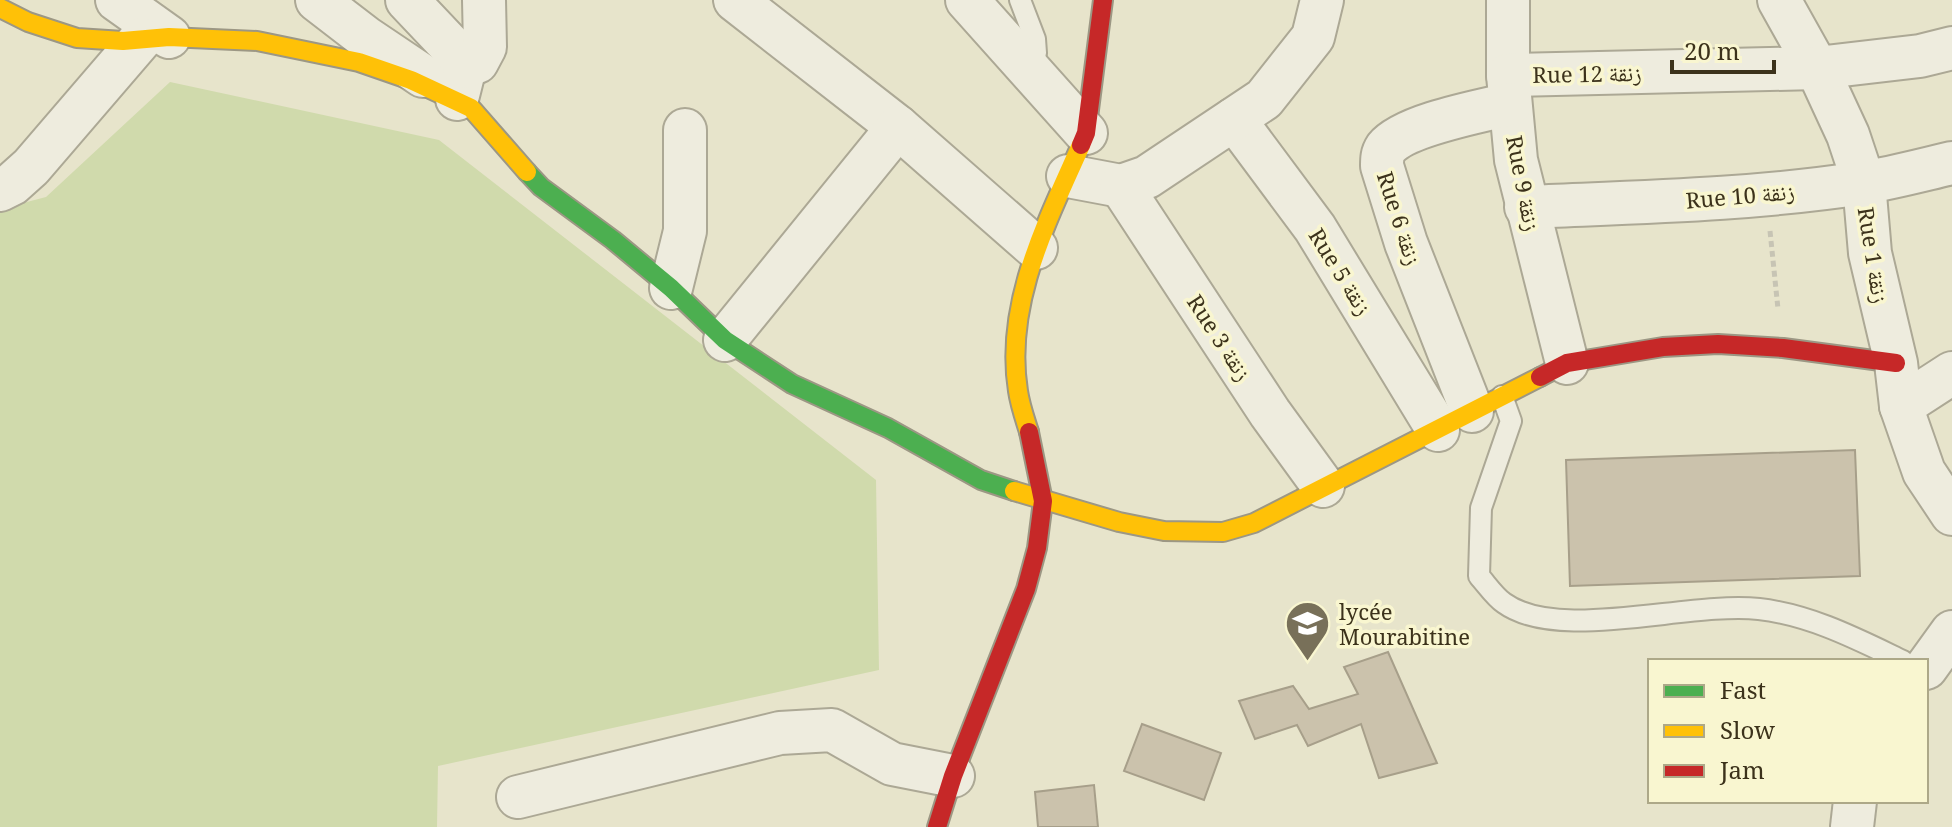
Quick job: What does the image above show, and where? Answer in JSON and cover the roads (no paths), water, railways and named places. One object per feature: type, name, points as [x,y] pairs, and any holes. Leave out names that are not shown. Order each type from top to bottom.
[{"type":"street","points":[[117,0],[155,38]]},
{"type":"street","points":[[317,0],[365,37],[464,91],[541,187],[671,288],[725,340],[792,384],[888,428],[951,466],[981,480],[1119,522],[1164,531],[1223,532],[1254,523],[1567,363],[1663,347],[1718,344],[1783,348],[1896,363]]},
{"type":"street","points":[[407,0],[454,47],[464,91]]},
{"type":"street","points":[[464,91],[485,47],[484,0]]},
{"type":"street","points":[[735,0],[898,127],[1036,248]]},
{"type":"street","points":[[967,0],[1086,133]]},
{"type":"street","points":[[937,827],[953,776],[1026,589],[1037,548],[1043,501],[1035,454],[1018,391],[1015,350],[1018,316],[1036,248],[1086,133],[1103,0]]},
{"type":"street","points":[[1068,176],[1121,186],[1147,177],[1264,99],[1313,37],[1322,0]]},
{"type":"street","name":"Rue 9 زنقة","points":[[1508,0],[1509,89],[1516,160],[1567,363]]},
{"type":"street","name":"Rue 1 زنقة","points":[[1779,0],[1817,68],[1848,135],[1864,183],[1870,253],[1896,363],[1901,406],[1924,472],[1952,514]]},
{"type":"street","points":[[0,8],[28,22],[77,38],[257,41],[359,62],[411,80],[464,91]]},
{"type":"street","points":[[0,190],[31,167],[155,38]]},
{"type":"street","name":"Rue 12 زنقة","points":[[1509,89],[1817,68],[1920,56],[1952,48]]},
{"type":"street","name":"Rue 6 زنقة","points":[[1471,412],[1406,243],[1382,166],[1382,157],[1388,146],[1420,128],[1509,89]]},
{"type":"street","name":"Rue 5 زنقة","points":[[1234,119],[1315,228],[1471,412]]},
{"type":"street","points":[[725,340],[898,127]]},
{"type":"street","points":[[671,288],[685,231],[685,130]]},
{"type":"street","name":"Rue 10 زنقة","points":[[1526,207],[1706,200],[1767,194],[1864,183],[1952,163]]},
{"type":"street","name":"Rue 3 زنقة","points":[[1121,186],[1270,413],[1323,486]]},
{"type":"street","points":[[1901,406],[1952,373]]},
{"type":"street","points":[[518,797],[780,733],[832,730],[892,764],[953,776]]},
{"type":"street","points":[[1852,827],[1855,803]]},
{"type":"lane","points":[[1020,0],[1035,39],[1036,53],[1025,64]]},
{"type":"lane","points":[[1471,412],[1511,421],[1481,508],[1479,576],[1504,604],[1536,618],[1564,622],[1719,608],[1760,609],[1833,627],[1899,659]]},
{"type":"place","name":"lycée Mourabitine","points":[[1308,663]]}]
